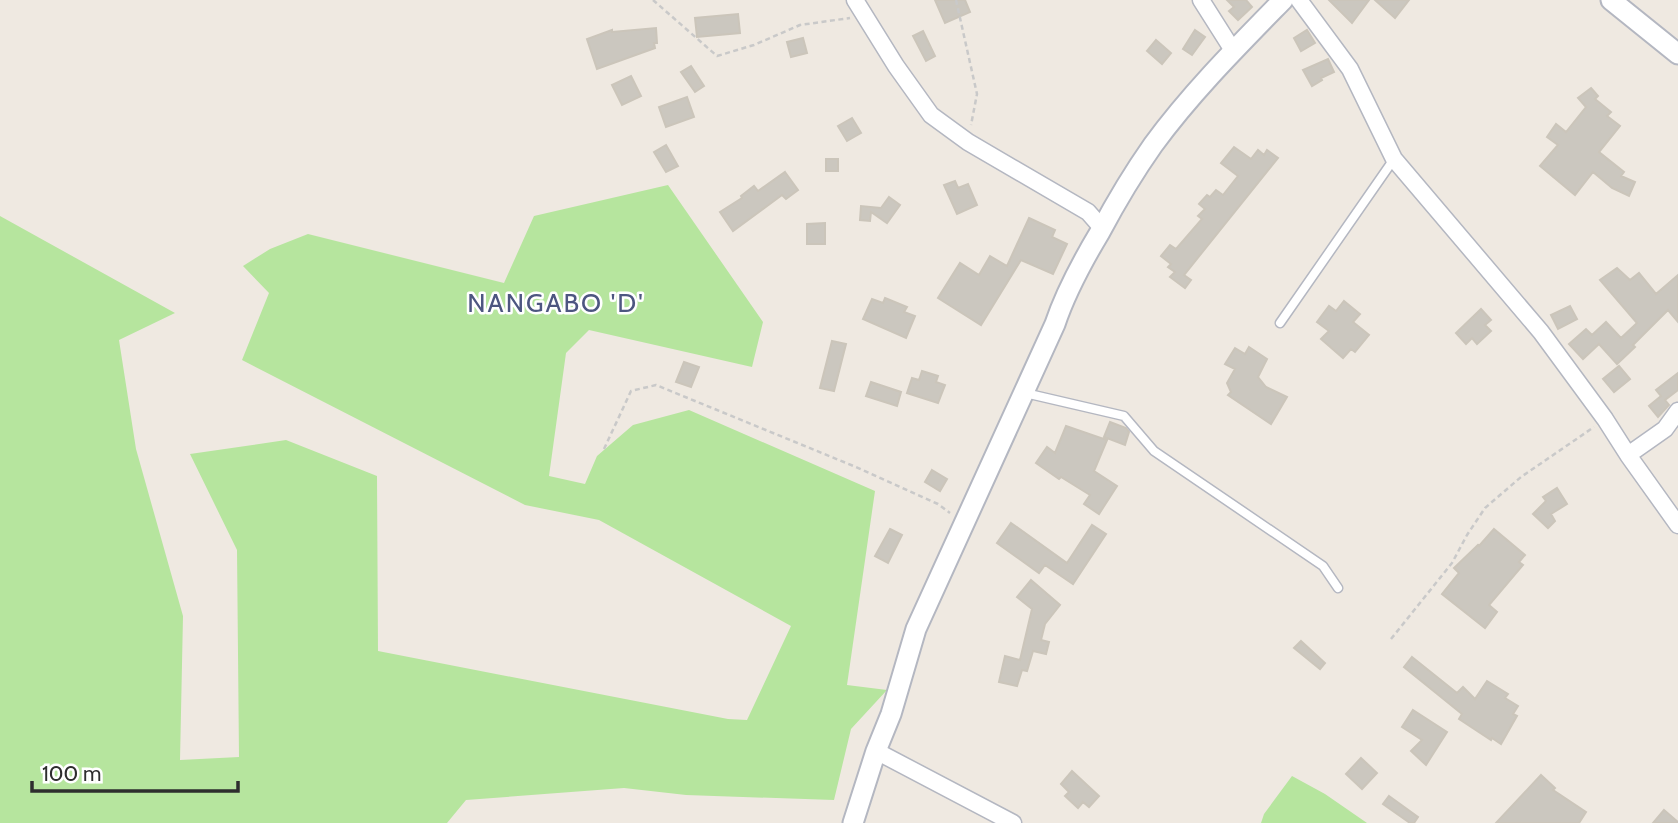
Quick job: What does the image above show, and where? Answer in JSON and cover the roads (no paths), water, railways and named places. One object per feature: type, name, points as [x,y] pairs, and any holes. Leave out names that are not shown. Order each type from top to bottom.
[{"type":"street","points":[[855,0],[930,115],[968,142],[1088,212],[1102,228]]},
{"type":"street","points":[[1201,0],[1234,52]]},
{"type":"street","points":[[853,823],[891,714],[916,629],[1055,324],[1065,296],[1102,228],[1153,145],[1185,105],[1283,0]]},
{"type":"street","points":[[1299,0],[1350,69],[1394,159],[1541,332],[1678,525]]},
{"type":"street","points":[[1611,0],[1678,54]]},
{"type":"street","points":[[1628,455],[1665,429],[1678,411]]},
{"type":"street","points":[[876,751],[1012,823]]},
{"type":"lane","points":[[1280,323],[1394,159]]},
{"type":"lane","points":[[1023,393],[1124,416],[1154,451],[1323,566],[1338,588]]},
{"type":"district","name":"NANGABO 'D'","points":[[556,303]]}]
